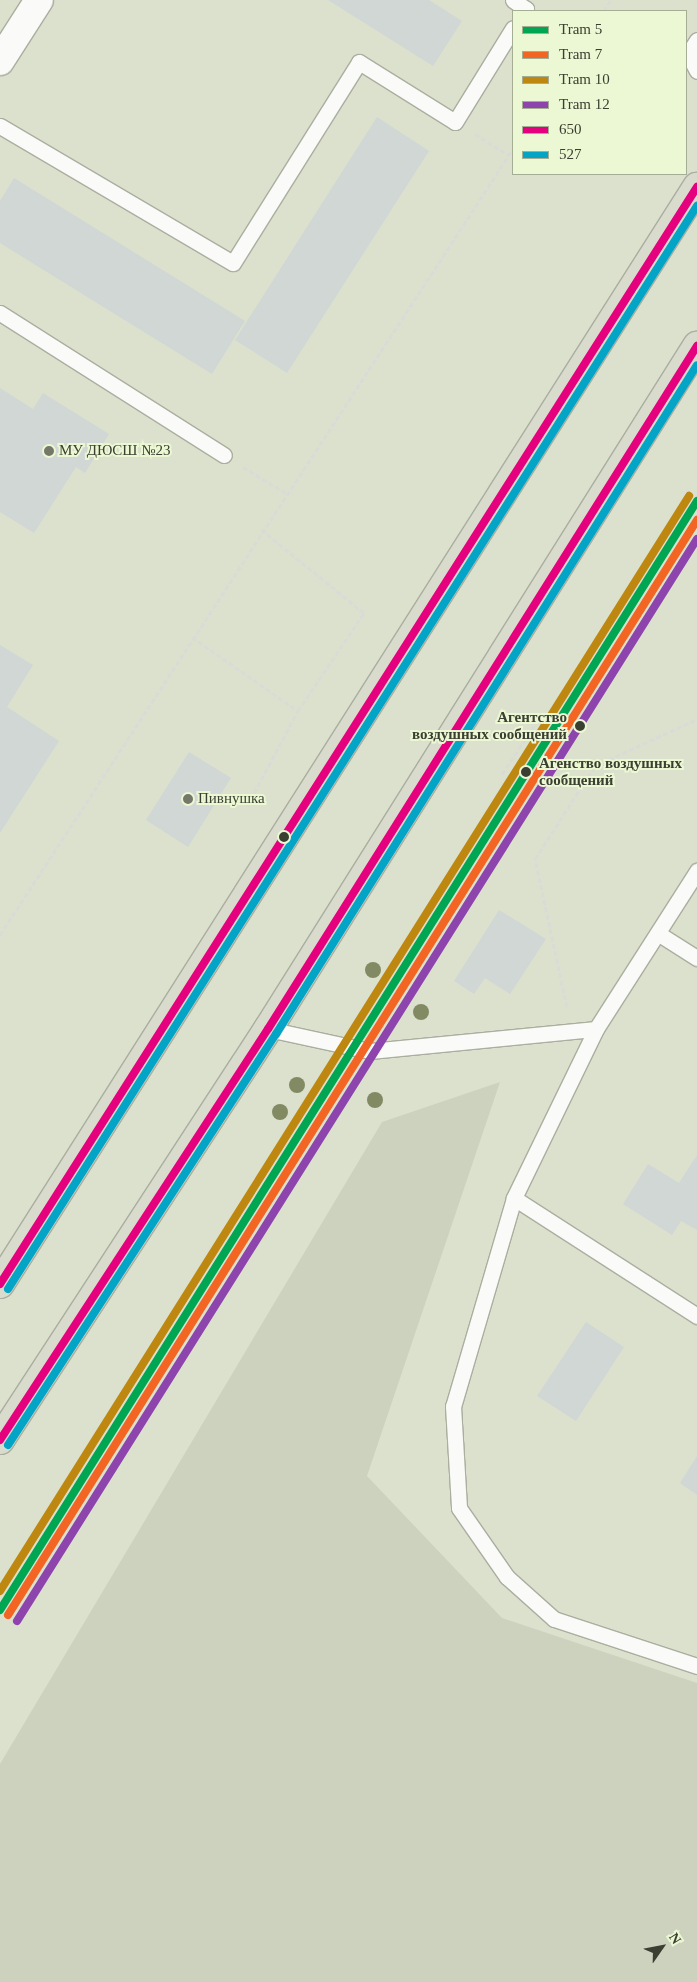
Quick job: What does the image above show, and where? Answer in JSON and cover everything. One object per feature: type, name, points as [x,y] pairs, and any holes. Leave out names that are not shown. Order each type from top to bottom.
[{"type":"highway","points":[[0,1284],[697,187]]},
{"type":"highway","points":[[0,1440],[268,1029],[697,346]]},
{"type":"street","points":[[0,61],[39,0]]},
{"type":"lane","points":[[512,0],[525,10]]},
{"type":"lane","points":[[0,126],[233,263],[359,62],[455,122],[512,30]]},
{"type":"lane","points":[[697,40],[688,54],[697,70]]},
{"type":"lane","points":[[0,313],[224,455]]},
{"type":"lane","points":[[697,871],[659,934],[596,1029],[514,1198],[453,1406],[459,1508],[507,1576],[554,1619],[697,1666]]},
{"type":"lane","points":[[659,934],[697,958]]},
{"type":"lane","points":[[268,1029],[370,1051],[596,1029]]},
{"type":"lane","points":[[514,1198],[697,1316]]},
{"type":"path","points":[[455,122],[509,154]]},
{"type":"path","points":[[0,935],[192,637],[512,150]]},
{"type":"path","points":[[224,455],[286,493]]},
{"type":"path","points":[[247,806],[298,711],[364,613],[262,530]]},
{"type":"path","points":[[192,637],[298,711]]},
{"type":"path","points":[[572,1032],[535,859],[595,766],[697,719]]},
{"type":"path","points":[[502,774],[537,722]]},
{"type":"green space","points":[[500,1082],[367,1476],[502,1618],[697,1683],[697,1982],[0,1982],[0,1764],[382,1122]]},
{"type":"building","points":[[328,0],[429,0],[462,21],[433,66]]},
{"type":"building","points":[[377,117],[429,151],[287,373],[235,340]]},
{"type":"building","points":[[14,178],[245,321],[212,374],[0,243],[0,201]]},
{"type":"building","name":"МУ ДЮСШ №23","points":[[0,388],[33,409],[43,393],[109,434],[85,473],[76,467],[34,533],[0,512]]},
{"type":"building","points":[[0,645],[33,665],[7,707],[59,741],[0,833]]},
{"type":"building","name":"Пивнушка","points":[[189,752],[231,778],[188,847],[146,820]]},
{"type":"building","points":[[499,910],[546,939],[510,994],[485,978],[474,994],[454,981]]},
{"type":"building","points":[[697,1155],[697,1230],[681,1221],[672,1235],[623,1204],[648,1164],[679,1183]]},
{"type":"building","points":[[586,1322],[624,1347],[576,1421],[537,1396]]},
{"type":"building","points":[[697,1456],[697,1495],[680,1483]]},
{"type":"tram line","name":"10","points":[[0,1591],[689,496]]},
{"type":"tram line","name":"5","points":[[0,1610],[697,501]]},
{"type":"tram line","name":"7","points":[[8,1615],[697,520]]},
{"type":"tram line","name":"12","points":[[17,1621],[697,539]]},
{"type":"transit line","name":"650","points":[[0,1284],[697,187]]},
{"type":"transit line","name":"527","points":[[8,1289],[697,206]]},
{"type":"transit line","name":"650","points":[[0,1440],[268,1029],[697,346]]},
{"type":"transit line","name":"527","points":[[8,1445],[276,1034],[697,365]]},
{"type":"place","name":"МУ ДЮСШ №23","points":[[49,451]]},
{"type":"place","name":"Агентство воздушных сообщений","points":[[580,726]]},
{"type":"place","name":"Агенство воздушных сообщений","points":[[526,772]]},
{"type":"place","name":"Пивнушка","points":[[188,799]]}]
